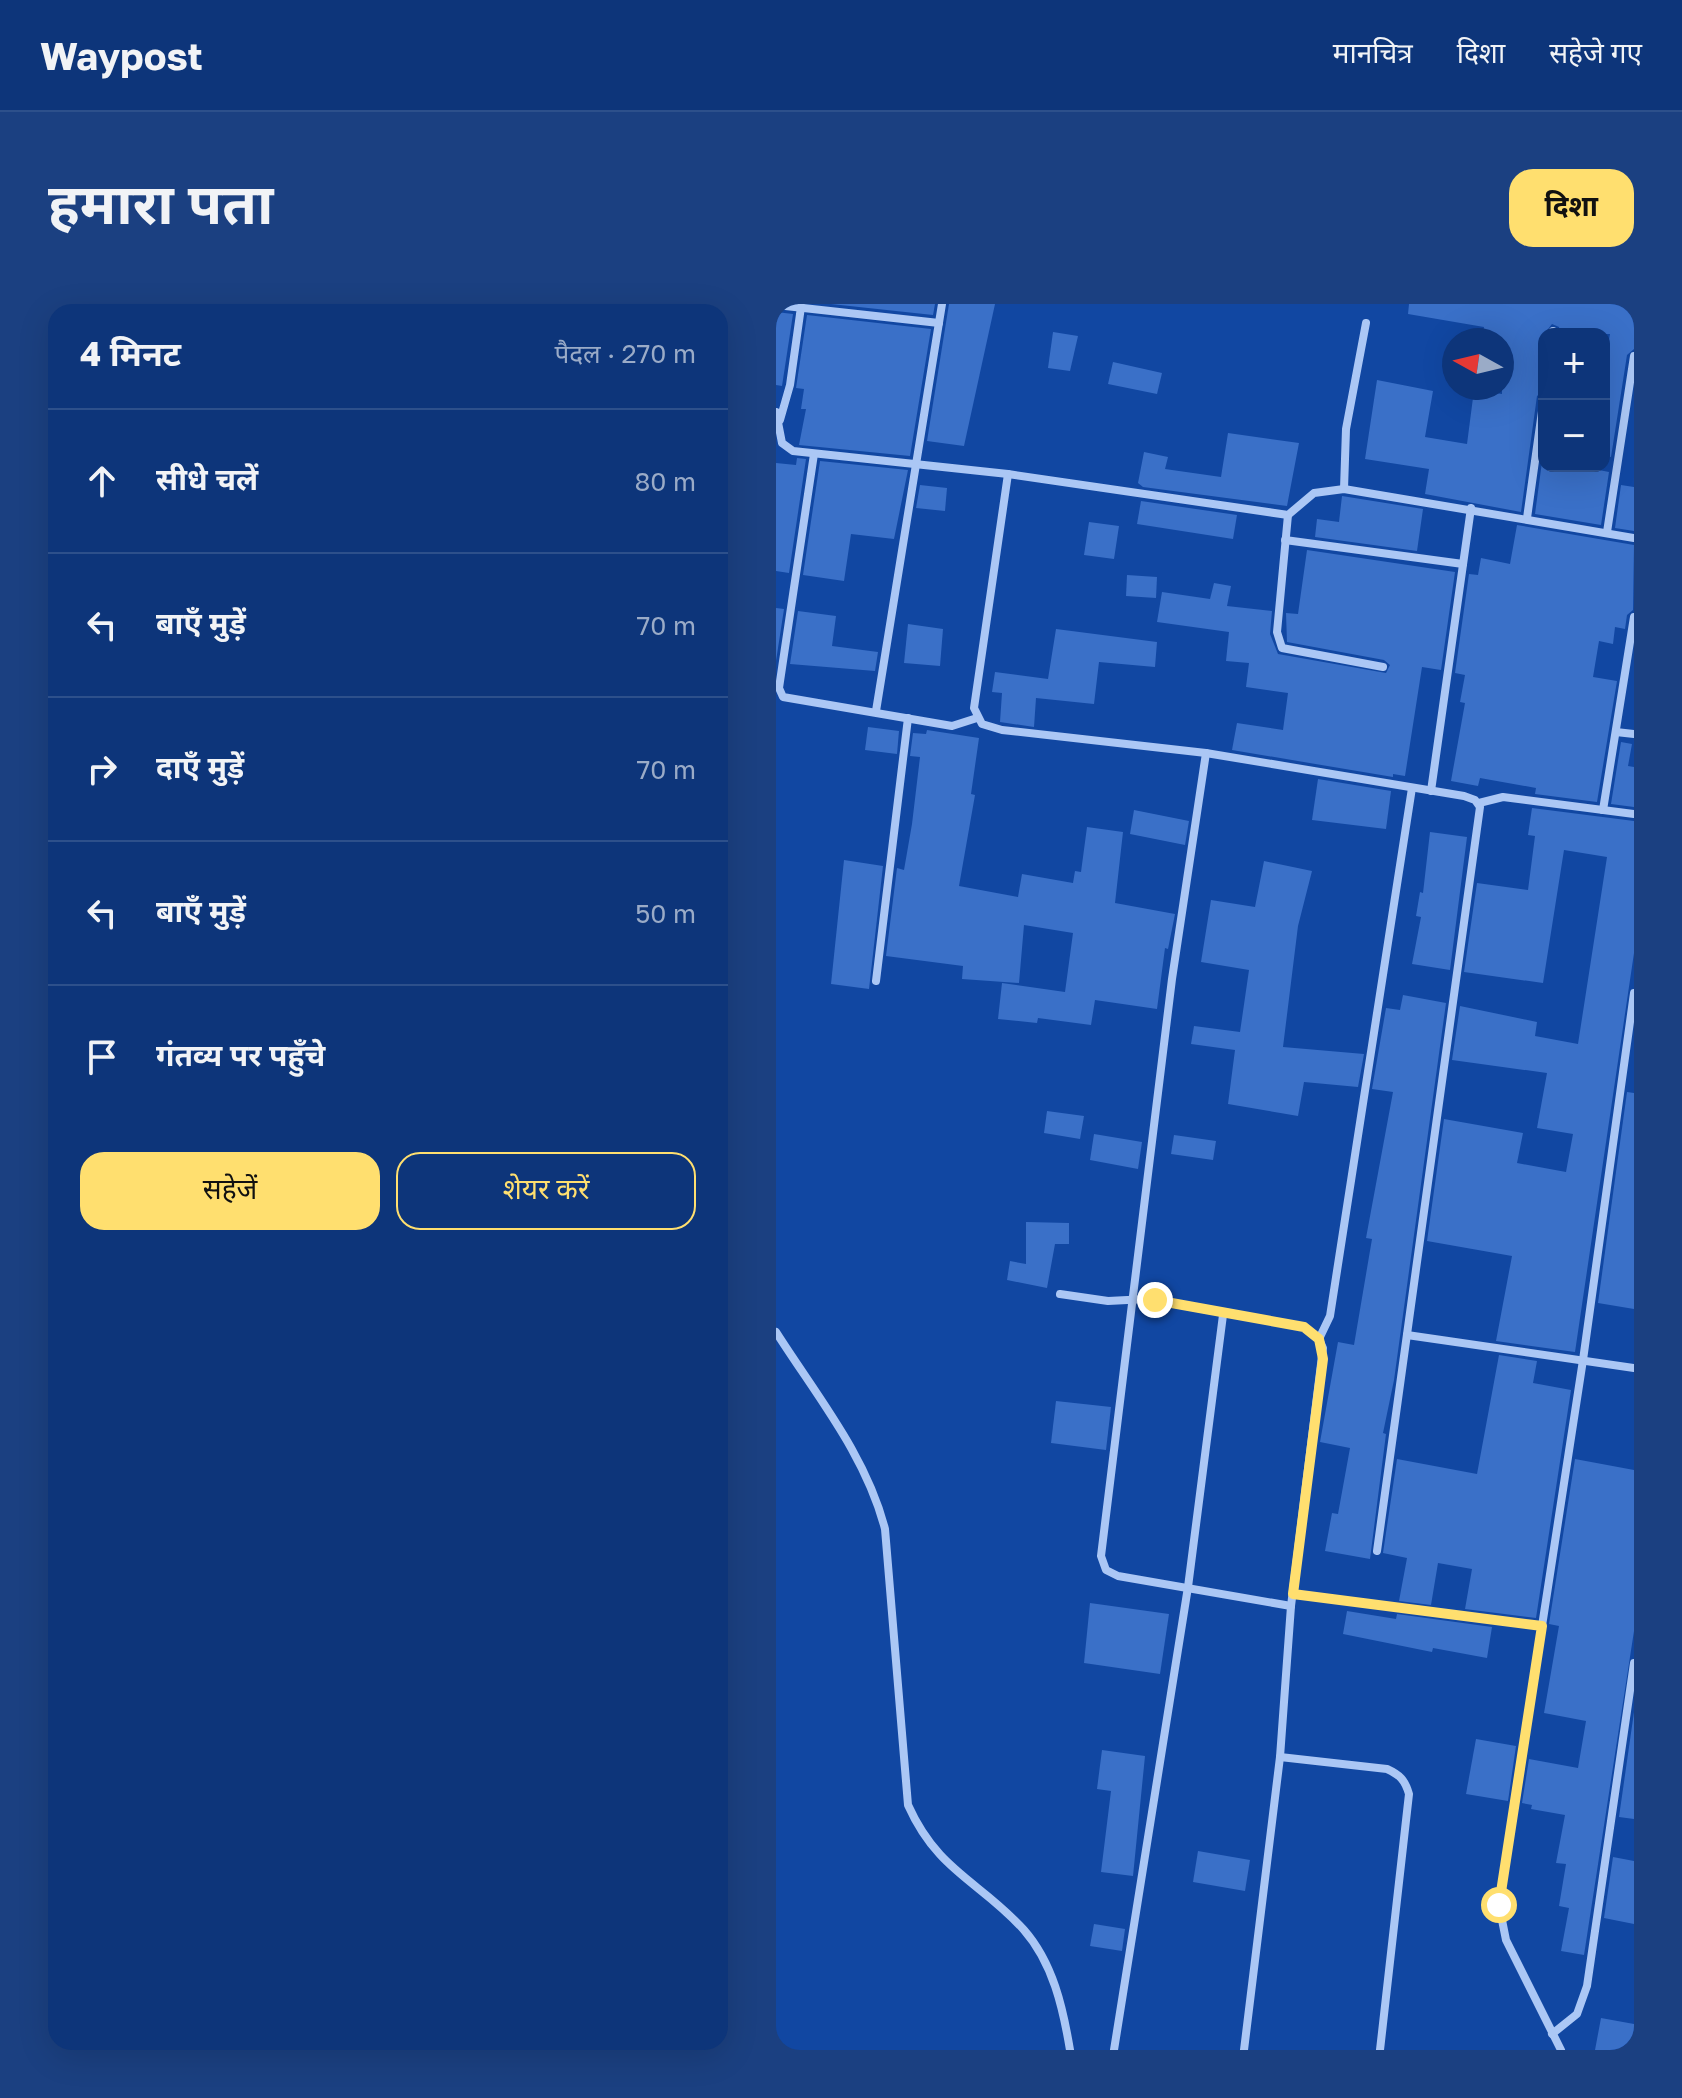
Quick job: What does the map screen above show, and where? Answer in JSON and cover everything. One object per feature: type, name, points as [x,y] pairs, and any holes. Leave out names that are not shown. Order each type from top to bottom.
[{"type":"street","points":[[876,711],[942,304]]},
{"type":"street","points":[[776,305],[939,323]]},
{"type":"street","points":[[801,306],[790,385],[778,416],[782,443],[787,449],[1008,474],[1288,515]]},
{"type":"street","points":[[1344,489],[1346,429],[1366,323]]},
{"type":"street","points":[[1607,532],[1629,423],[1634,356]]},
{"type":"street","points":[[1527,518],[1544,400]]},
{"type":"street","points":[[814,454],[779,688],[783,697],[952,726],[977,718]]},
{"type":"street","points":[[1008,474],[974,708],[982,724],[1002,730],[1206,753],[1464,796],[1479,803],[1503,797],[1634,814]]},
{"type":"street","points":[[1383,667],[1282,648],[1277,632],[1288,515],[1314,493],[1344,489],[1471,508],[1634,538]]},
{"type":"street","points":[[1431,791],[1471,508]]},
{"type":"street","points":[[1285,540],[1463,564]]},
{"type":"street","points":[[1603,810],[1632,650],[1634,617]]},
{"type":"street","points":[[876,981],[908,718]]},
{"type":"street","points":[[1616,732],[1634,734]]},
{"type":"street","points":[[1206,753],[1172,979],[1102,1564],[1118,1576],[1291,1606]]},
{"type":"street","points":[[1244,2050],[1280,1757],[1291,1606],[1323,1359],[1319,1339],[1330,1316],[1412,788]]},
{"type":"street","points":[[1377,1551],[1481,815],[1479,803]]},
{"type":"street","points":[[1561,2050],[1499,1919],[1583,1360],[1634,993]]},
{"type":"street","points":[[1060,1294],[1108,1301],[1132,1298],[1304,1327],[1319,1339]]},
{"type":"street","points":[[1114,2050],[1188,1587],[1223,1315]]},
{"type":"street","points":[[776,1332],[845,1438],[879,1508],[885,1529],[908,1805],[921,1835],[935,1853],[1024,1931],[1048,1968],[1060,2000],[1070,2050]]},
{"type":"street","points":[[1407,1335],[1634,1368]]},
{"type":"street","points":[[1293,1594],[1542,1626]]},
{"type":"street","points":[[1552,2034],[1577,2014],[1587,1986],[1634,1663]]},
{"type":"street","points":[[1280,1757],[1387,1769],[1406,1782],[1409,1794],[1380,2050]]},
{"type":"building","points":[[831,304],[935,304],[933,315]]},
{"type":"building","points":[[949,304],[995,304],[964,446],[927,441]]},
{"type":"building","points":[[1409,304],[1634,304],[1634,349],[1627,355],[1611,457],[1610,328],[1559,328],[1552,324],[1549,328],[1538,328],[1538,395],[1521,512],[1425,494],[1429,469],[1365,459],[1377,380],[1433,391],[1425,437],[1467,444],[1473,400],[1514,400],[1514,328],[1484,328],[1408,314]]},
{"type":"building","points":[[776,312],[793,314],[782,386],[776,385]]},
{"type":"building","points":[[807,315],[931,329],[910,456],[799,445],[806,409],[801,409],[804,389],[796,388]]},
{"type":"building","points":[[1053,332],[1078,336],[1070,371],[1048,368]]},
{"type":"building","points":[[1113,362],[1162,373],[1157,394],[1108,384]]},
{"type":"building","points":[[1228,433],[1299,443],[1287,506],[1143,487],[1138,483],[1144,452],[1168,457],[1165,469],[1221,477]]},
{"type":"building","points":[[797,458],[806,459],[789,573],[776,571],[776,463],[796,465]]},
{"type":"building","points":[[820,461],[908,470],[894,539],[851,534],[844,581],[803,575]]},
{"type":"building","points":[[1541,472],[1609,472],[1601,525],[1535,514]]},
{"type":"building","points":[[920,485],[947,488],[945,511],[916,508]]},
{"type":"building","points":[[1621,485],[1634,487],[1634,531],[1615,528]]},
{"type":"building","points":[[1342,496],[1423,509],[1417,551],[1315,537],[1317,519],[1339,522]]},
{"type":"building","points":[[1141,501],[1237,515],[1233,539],[1137,524]]},
{"type":"building","points":[[1089,522],[1119,526],[1114,559],[1084,555]]},
{"type":"building","points":[[1517,525],[1634,545],[1633,610],[1627,615],[1625,629],[1615,627],[1613,644],[1599,641],[1593,677],[1617,681],[1597,802],[1535,794],[1536,788],[1480,778],[1478,786],[1451,781],[1465,703],[1460,702],[1465,675],[1455,673],[1469,574],[1478,575],[1481,558],[1510,564]]},
{"type":"building","points":[[1307,550],[1455,572],[1441,670],[1422,667],[1405,776],[1393,774],[1393,777],[1232,750],[1237,723],[1283,730],[1288,693],[1246,687],[1249,663],[1226,661],[1229,632],[1157,622],[1162,592],[1210,599],[1214,583],[1231,586],[1227,606],[1272,611],[1270,634],[1278,654],[1386,673],[1390,665],[1384,660],[1287,642],[1286,613],[1298,614]]},
{"type":"building","points":[[1127,575],[1157,577],[1156,598],[1126,596]]},
{"type":"building","points":[[776,608],[784,609],[776,661]]},
{"type":"building","points":[[798,611],[836,616],[832,646],[878,652],[875,671],[790,664]]},
{"type":"building","points":[[908,624],[943,629],[940,666],[904,663]]},
{"type":"building","points":[[1056,629],[1157,642],[1155,667],[1099,662],[1094,704],[1036,698],[1034,727],[1000,722],[1002,693],[992,692],[995,672],[1048,679]]},
{"type":"building","points":[[868,727],[899,731],[897,754],[865,750]]},
{"type":"building","points":[[927,730],[979,738],[971,794],[975,795],[959,886],[1018,897],[1022,874],[1073,883],[1075,871],[1081,872],[1087,827],[1123,832],[1115,903],[1175,914],[1168,949],[1165,948],[1157,1009],[1095,1000],[1091,1025],[1038,1018],[1037,1023],[998,1019],[1002,983],[1065,992],[1073,933],[1024,925],[1019,983],[962,979],[963,966],[886,956],[897,868],[904,870],[912,824],[920,757],[910,756],[913,733],[926,734]]},
{"type":"building","points":[[1621,742],[1632,744],[1628,766],[1634,767],[1634,807],[1611,804]]},
{"type":"building","points":[[1318,779],[1391,791],[1386,829],[1312,820]]},
{"type":"building","points":[[1532,808],[1634,821],[1634,953],[1575,1352],[1496,1341],[1512,1256],[1427,1241],[1444,1119],[1523,1133],[1517,1163],[1566,1172],[1573,1134],[1537,1128],[1547,1073],[1452,1060],[1460,1006],[1537,1022],[1535,1036],[1578,1044],[1607,857],[1564,850],[1543,983],[1464,972],[1477,883],[1528,890],[1535,836],[1528,835]]},
{"type":"building","points":[[1134,810],[1189,821],[1185,845],[1130,834]]},
{"type":"building","points":[[1430,832],[1467,837],[1450,970],[1412,964],[1421,917],[1416,916],[1420,892],[1423,893]]},
{"type":"building","points":[[844,860],[883,866],[869,989],[831,984]]},
{"type":"building","points":[[1264,861],[1312,871],[1298,926],[1283,1047],[1364,1054],[1358,1087],[1304,1082],[1298,1116],[1228,1104],[1235,1050],[1191,1044],[1194,1026],[1240,1032],[1249,970],[1201,962],[1211,900],[1255,907]]},
{"type":"building","points":[[1403,995],[1446,1003],[1394,1380],[1383,1433],[1386,1434],[1370,1559],[1325,1551],[1332,1513],[1338,1514],[1350,1448],[1320,1442],[1338,1342],[1354,1345],[1372,1239],[1366,1238],[1393,1092],[1372,1089],[1386,1008],[1400,1010]]},
{"type":"building","points":[[1627,1092],[1634,1093],[1634,1309],[1598,1303]]},
{"type":"building","points":[[1047,1111],[1084,1116],[1080,1139],[1044,1133]]},
{"type":"building","points":[[1094,1134],[1142,1142],[1138,1169],[1090,1160]]},
{"type":"building","points":[[1174,1135],[1216,1141],[1213,1160],[1171,1154]]},
{"type":"building","points":[[1026,1222],[1069,1223],[1069,1244],[1055,1244],[1047,1288],[1007,1280],[1010,1261],[1026,1264]]},
{"type":"building","points":[[1499,1355],[1537,1361],[1533,1383],[1571,1390],[1536,1618],[1465,1609],[1472,1569],[1438,1563],[1431,1605],[1399,1601],[1407,1558],[1383,1553],[1397,1459],[1477,1474]]},
{"type":"building","points":[[1056,1401],[1111,1407],[1106,1450],[1051,1443]]},
{"type":"building","points":[[1575,1459],[1634,1470],[1634,1631],[1584,1955],[1561,1951],[1569,1908],[1559,1906],[1566,1864],[1556,1863],[1565,1815],[1531,1809],[1532,1805],[1522,1803],[1529,1759],[1578,1768],[1586,1721],[1544,1713],[1559,1626],[1549,1624]]},
{"type":"building","points":[[1090,1603],[1169,1614],[1160,1674],[1084,1663]]},
{"type":"building","points":[[1347,1611],[1396,1619],[1397,1614],[1492,1627],[1487,1658],[1433,1648],[1432,1652],[1343,1634]]},
{"type":"building","points":[[1634,1712],[1634,1819],[1619,1817]]},
{"type":"building","points":[[1476,1739],[1516,1746],[1508,1801],[1466,1794]]},
{"type":"building","points":[[1102,1750],[1145,1756],[1133,1876],[1101,1872],[1111,1791],[1097,1789]]},
{"type":"building","points":[[1198,1851],[1250,1860],[1245,1891],[1193,1882]]},
{"type":"building","points":[[1613,1857],[1634,1861],[1634,1924],[1604,1918]]},
{"type":"building","points":[[1094,1924],[1125,1929],[1122,1951],[1090,1946]]},
{"type":"building","points":[[1601,2018],[1634,2024],[1634,2050],[1595,2050]]},
{"type":"route","points":[[1155,1300],[1223,1315],[1304,1327],[1319,1339],[1323,1359],[1293,1594],[1542,1626],[1499,1905]]}]
